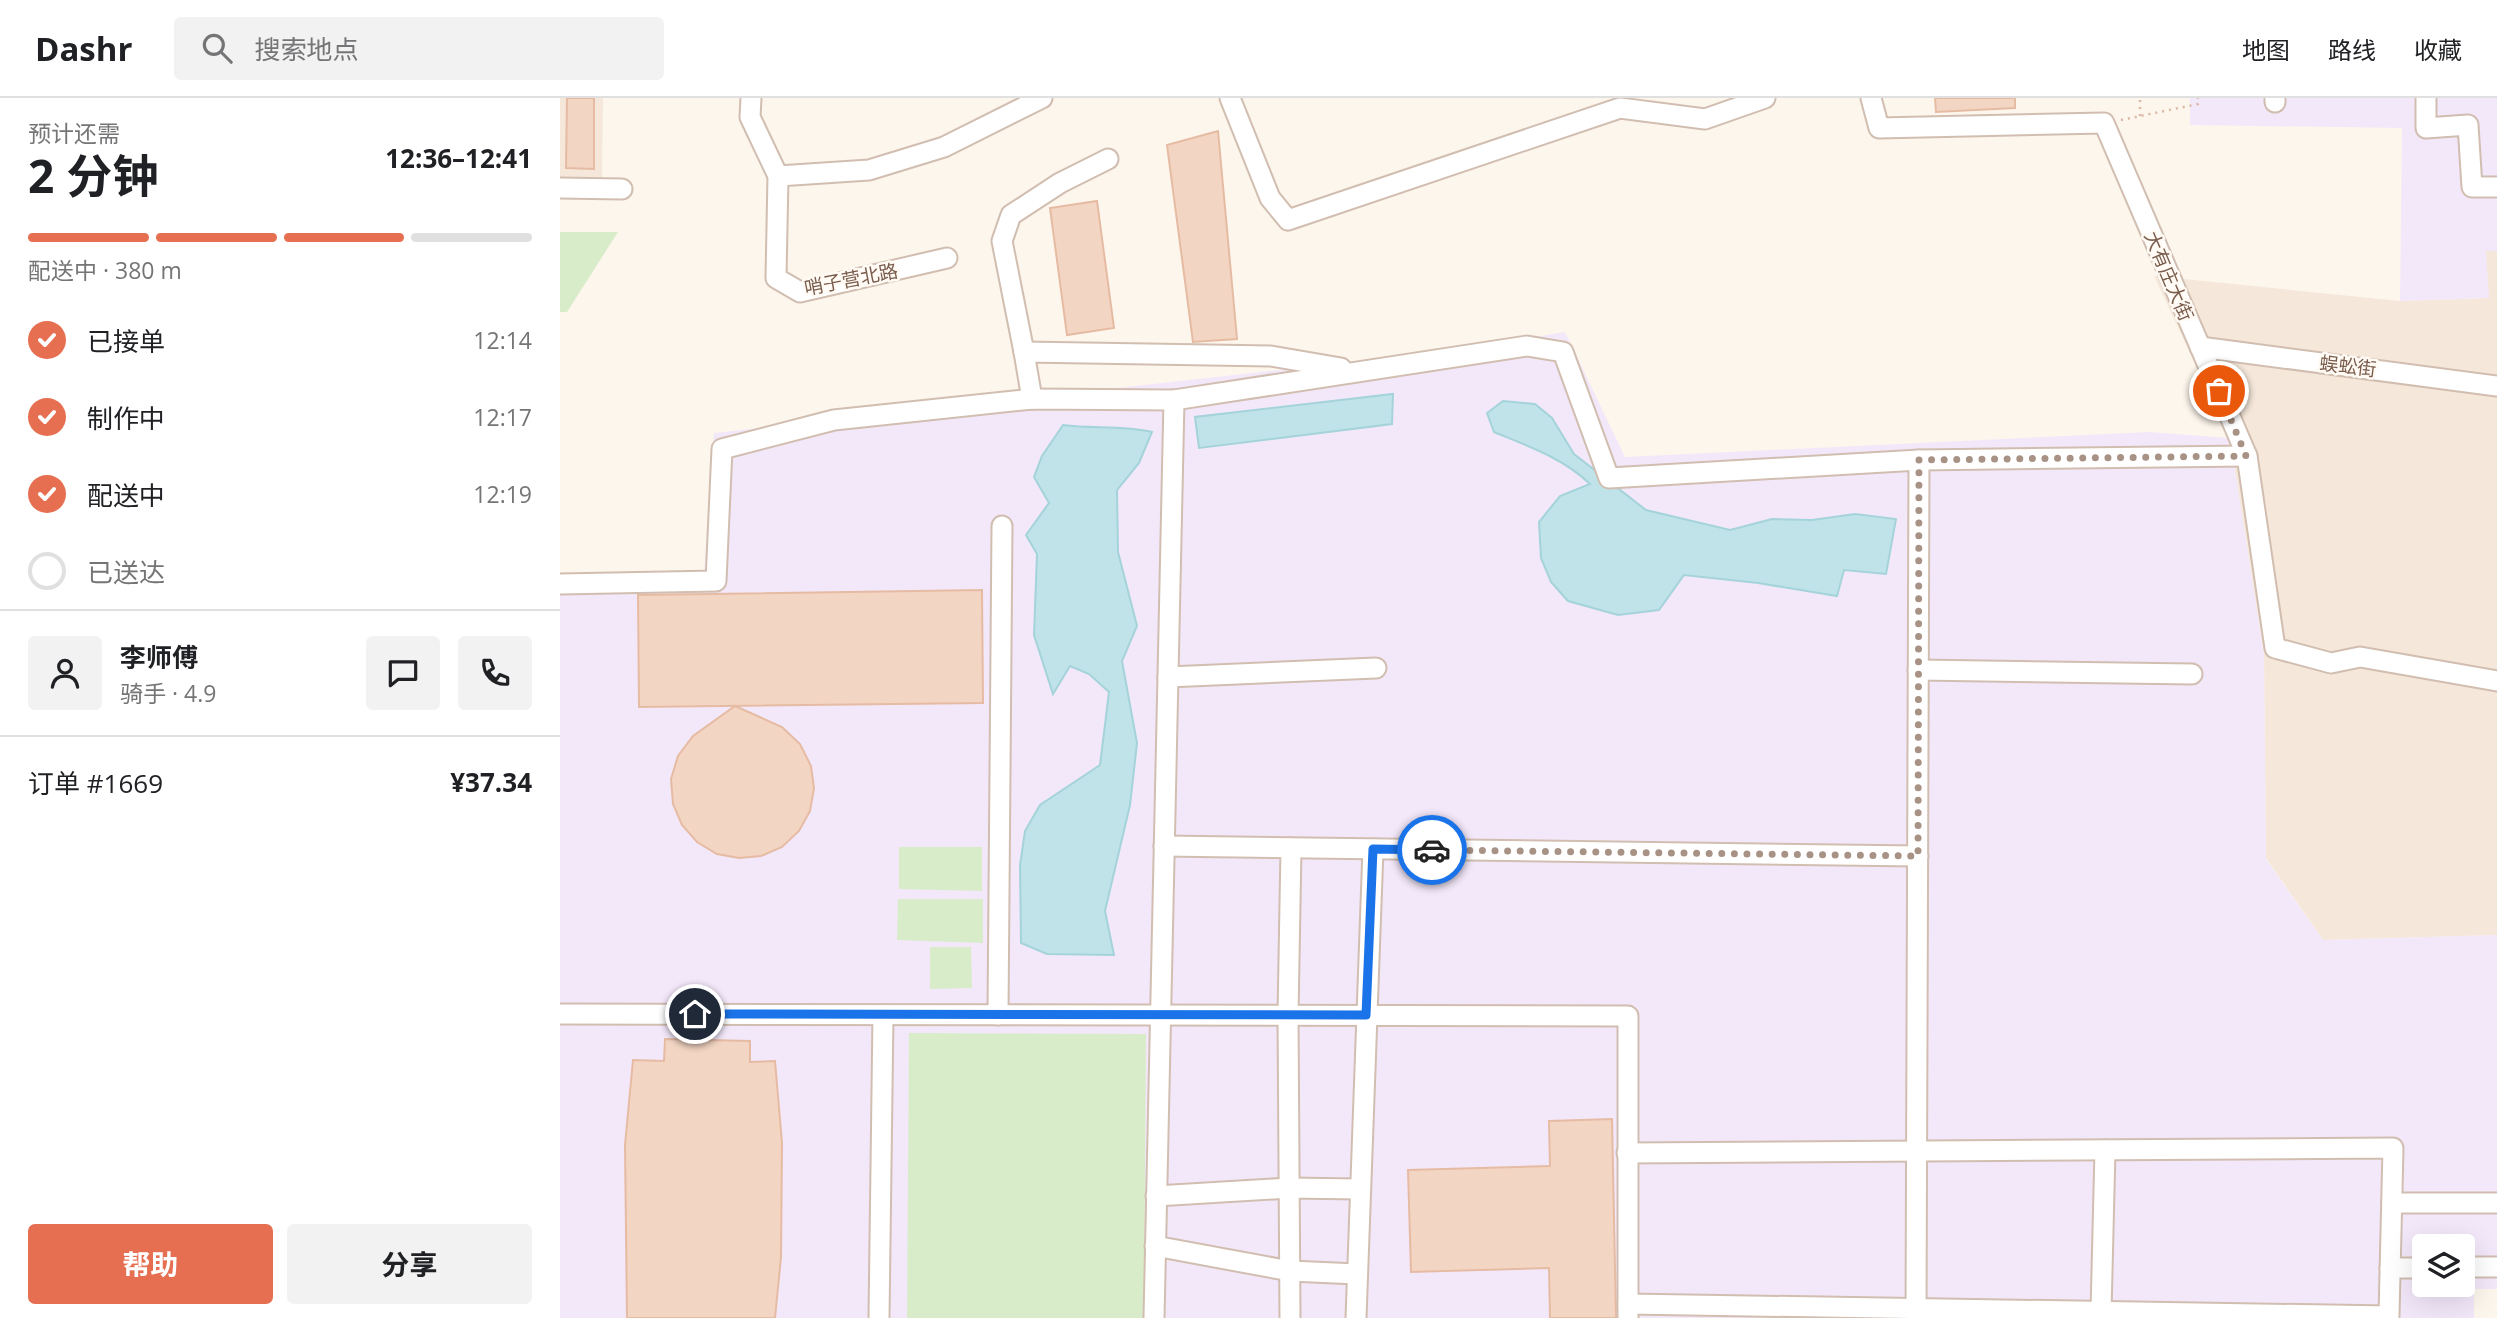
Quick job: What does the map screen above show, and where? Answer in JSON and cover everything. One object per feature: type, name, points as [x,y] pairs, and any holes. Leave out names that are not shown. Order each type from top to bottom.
[{"type":"street","name":"哨子营北路","points":[[751,98],[750,117],[778,176],[776,278],[800,292],[947,258]]},
{"type":"street","points":[[778,176],[869,170],[944,147],[1042,98]]},
{"type":"street","points":[[1230,98],[1270,198],[1288,220],[1620,108],[1705,118],[1765,98]]},
{"type":"street","points":[[1871,98],[1879,128],[2104,123]]},
{"type":"street","points":[[2426,98],[2426,128],[2468,125],[2472,187],[2497,187]]},
{"type":"street","name":"大有庄大街","points":[[2104,123],[2246,456],[2275,648],[2331,663],[2360,657],[2497,681]]},
{"type":"street","points":[[1032,399],[1002,241],[1011,215],[1060,183],[1108,159]]},
{"type":"street","points":[[560,188],[622,189]]},
{"type":"street","points":[[560,584],[716,581],[722,449],[834,420],[1032,399],[1174,400],[1527,346],[1563,352],[1609,478],[1919,460],[2246,456]]},
{"type":"street","name":"蜈蚣街","points":[[2200,347],[2497,386]]},
{"type":"street","points":[[1024,352],[1270,356],[1361,371]]},
{"type":"street","points":[[1154,1318],[1174,400]]},
{"type":"street","points":[[1916,1314],[1919,460]]},
{"type":"street","points":[[998,1015],[1002,526]]},
{"type":"street","points":[[1168,677],[1376,667]]},
{"type":"street","points":[[1918,670],[2192,674]]},
{"type":"street","points":[[1164,846],[1918,856]]},
{"type":"street","points":[[1290,1318],[1288,1015],[1291,848]]},
{"type":"street","points":[[1356,1318],[1373,849]]},
{"type":"street","points":[[560,1014],[1628,1016],[1627,1153],[1628,1311],[1916,1314],[2101,1312],[2389,1316],[2393,1148],[1627,1153]]},
{"type":"street","points":[[879,1318],[883,1015]]},
{"type":"street","points":[[2101,1312],[2105,1150]]},
{"type":"street","points":[[1156,1196],[1289,1188],[1360,1189]]},
{"type":"street","points":[[2392,1203],[2497,1203]]},
{"type":"street","points":[[1156,1246],[1290,1270],[1357,1274]]},
{"type":"street","points":[[2475,1267],[2497,1267]]},
{"type":"street","points":[[2390,1268],[2412,1268]]},
{"type":"path","points":[[2140,98],[2140,116]]},
{"type":"path","points":[[2104,123],[2197,104],[2198,98]]},
{"type":"shaded area","points":[[560,98],[603,98],[602,182],[560,181]]},
{"type":"shaded area","points":[[2190,98],[2497,98],[2497,251],[2486,251],[2489,298],[2400,301],[2402,128],[2190,125]]},
{"type":"shaded area","points":[[2486,251],[2497,251],[2497,935],[2323,940],[2266,858],[2264,655],[2230,439],[2154,276],[2400,301],[2488,298]]},
{"type":"shaded area","points":[[1565,332],[1625,457],[2149,432],[2230,438],[2264,655],[2266,859],[2323,940],[2497,935],[2497,1289],[2475,1289],[2475,1234],[2412,1234],[2412,1297],[2474,1297],[2474,1318],[560,1318],[560,590],[704,574],[714,433],[1450,351]]},
{"type":"green space","points":[[560,232],[618,232],[567,312],[560,312]]},
{"type":"green space","points":[[899,847],[982,847],[982,891],[899,889]]},
{"type":"green space","points":[[898,899],[983,899],[983,943],[897,940]]},
{"type":"green space","points":[[930,947],[971,947],[972,988],[930,989]]},
{"type":"green space","points":[[909,1033],[1146,1034],[1144,1318],[907,1318]]},
{"type":"water","points":[[1393,394],[1392,424],[1199,448],[1195,417]]},
{"type":"water","points":[[1503,401],[1535,404],[1552,418],[1574,454],[1646,510],[1730,530],[1772,519],[1812,520],[1855,514],[1896,519],[1886,574],[1844,570],[1837,596],[1758,583],[1684,575],[1659,610],[1618,615],[1568,601],[1551,582],[1541,558],[1539,522],[1560,496],[1590,484],[1557,460],[1494,432],[1487,413]]},
{"type":"water","points":[[1063,425],[1152,432],[1139,463],[1117,490],[1118,552],[1137,626],[1122,661],[1137,743],[1130,805],[1105,911],[1114,955],[1047,954],[1021,943],[1020,865],[1025,831],[1040,805],[1100,765],[1109,692],[1089,674],[1070,666],[1053,694],[1034,635],[1037,554],[1026,535],[1049,503],[1034,477],[1042,456]]},
{"type":"building","points":[[567,98],[594,98],[594,169],[566,168]]},
{"type":"building","points":[[1935,98],[2015,98],[2015,108],[1936,112]]},
{"type":"building","points":[[1218,131],[1237,339],[1193,342],[1167,145]]},
{"type":"building","points":[[1097,201],[1114,328],[1067,335],[1050,208]]},
{"type":"building","points":[[982,590],[983,703],[639,707],[638,595]]},
{"type":"building","points":[[735,706],[782,727],[800,744],[811,766],[814,788],[810,811],[799,831],[782,847],[761,856],[739,858],[717,854],[697,842],[682,825],[673,804],[671,779],[678,756],[693,736]]},
{"type":"building","points":[[665,1039],[750,1041],[750,1062],[775,1061],[782,1143],[781,1257],[775,1318],[627,1318],[625,1145],[633,1060],[664,1061]]},
{"type":"building","points":[[1612,1119],[1616,1318],[1550,1318],[1549,1268],[1411,1272],[1408,1170],[1550,1166],[1549,1121]]},
{"type":"way so far","points":[[1432,850],[1918,856],[1919,460],[2246,456],[2219,391]]},
{"type":"route","points":[[695,1014],[1366,1015],[1373,849],[1432,850]]}]
